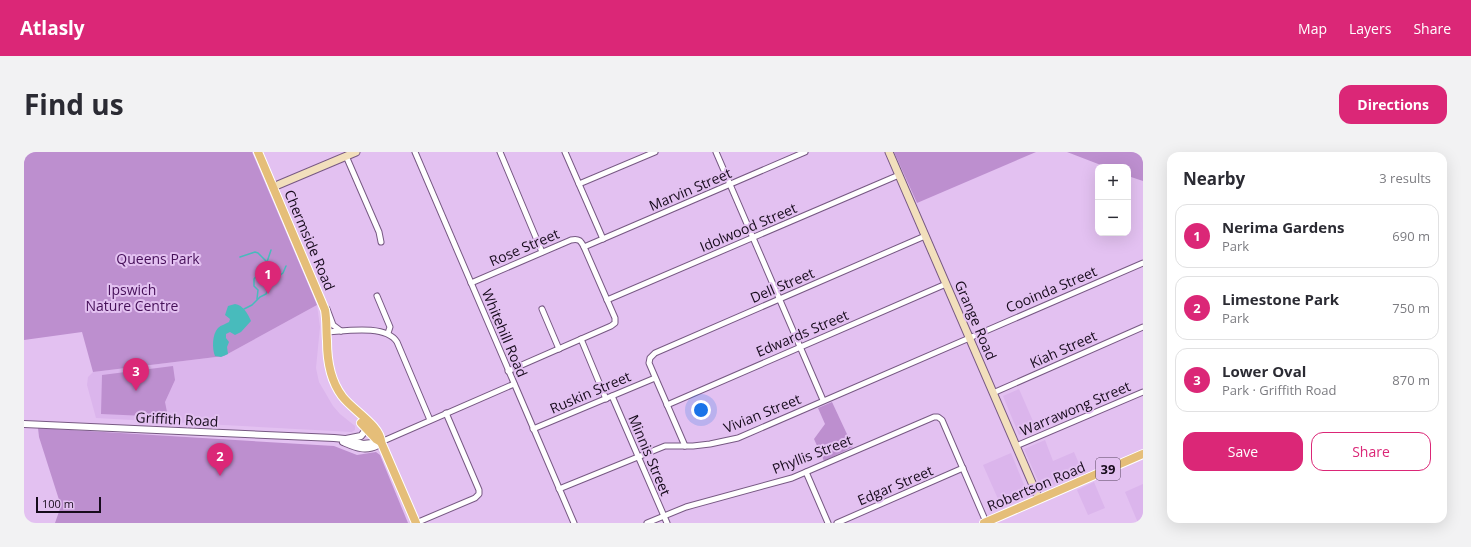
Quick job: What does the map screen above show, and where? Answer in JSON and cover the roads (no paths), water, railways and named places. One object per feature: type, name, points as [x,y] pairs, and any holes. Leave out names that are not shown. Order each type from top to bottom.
[{"type":"main road","name":"Chermside Road","points":[[258,152],[323,304],[326,317],[330,368],[336,387],[348,404],[376,430],[416,523]]},
{"type":"main road","points":[[273,187],[356,152]]},
{"type":"main road","name":"Grange Road","points":[[889,152],[1038,499]]},
{"type":"main road","name":"Chermside Road","points":[[327,336],[324,364],[331,388],[342,405],[376,439],[381,442]]},
{"type":"main road","name":"Robertson Road","points":[[985,522],[1143,454]]},
{"type":"street","name":"Whitehill Road","points":[[415,152],[574,523]]},
{"type":"street","points":[[500,152],[542,252]]},
{"type":"street","points":[[565,152],[603,239]]},
{"type":"street","points":[[579,184],[655,152]]},
{"type":"street","points":[[716,152],[823,400]]},
{"type":"street","name":"Marvin Street","points":[[584,247],[805,152]]},
{"type":"street","points":[[346,156],[379,232],[381,242]]},
{"type":"street","name":"Idolwood Street","points":[[607,300],[899,175]]},
{"type":"street","name":"Dell Street","points":[[655,378],[649,363],[650,358],[655,353],[925,236]]},
{"type":"street","name":"Rose Street","points":[[471,283],[574,239],[582,241],[584,247]]},
{"type":"street","points":[[508,371],[615,323],[615,318],[584,247]]},
{"type":"street","name":"Cooinda Street","points":[[969,338],[1143,263]]},
{"type":"street","name":"Edwards Street","points":[[667,405],[946,284]]},
{"type":"street","points":[[377,296],[390,326],[388,334]]},
{"type":"street","points":[[323,304],[329,311],[334,326],[341,331]]},
{"type":"street","points":[[542,309],[559,349]]},
{"type":"street","name":"Kiah Street","points":[[993,393],[1143,327]]},
{"type":"street","points":[[327,336],[341,331],[367,330],[393,336],[397,342],[430,420]]},
{"type":"street","name":"Vivian Street","points":[[559,489],[665,446],[710,444],[738,438],[969,338]]},
{"type":"street","points":[[581,339],[606,399]]},
{"type":"street","points":[[655,378],[685,446]]},
{"type":"street","name":"Ruskin Street","points":[[533,429],[655,378]]},
{"type":"street","name":"Griffith Road","points":[[330,438],[362,449],[373,447],[430,420],[514,384]]},
{"type":"street","name":"Warrawong Street","points":[[1016,446],[1143,392]]},
{"type":"street","name":"Minnis Street","points":[[612,396],[666,523]]},
{"type":"street","points":[[416,523],[475,498],[479,494],[479,490],[446,413]]},
{"type":"street","name":"Phyllis Street","points":[[647,523],[686,507],[792,478],[934,417],[938,417],[942,420],[963,468]]},
{"type":"street","name":"Griffith Road","points":[[24,424],[330,438],[343,439],[362,444],[381,442]]},
{"type":"street","points":[[343,439],[361,436],[365,431],[364,426]]},
{"type":"street","points":[[963,468],[985,522]]},
{"type":"street","name":"Edgar Street","points":[[837,523],[963,468]]},
{"type":"street","points":[[806,472],[828,523]]},
{"type":"waterway","points":[[257,299],[258,290],[254,286],[254,279],[266,265],[271,250]]},
{"type":"waterway","points":[[240,257],[255,252],[267,262]]},
{"type":"waterway","points":[[244,309],[252,305],[260,297],[266,294],[271,282],[283,273],[286,266]]},
{"type":"place","name":"Nerima Gardens","points":[[268,294]]},
{"type":"place","name":"Lower Oval","points":[[136,391]]},
{"type":"place","name":"Limestone Park","points":[[220,476]]},
{"type":"park label","name":"Queens Park","points":[[158,258]]},
{"type":"park label","name":"Ipswich Nature Centre","points":[[132,298]]}]
